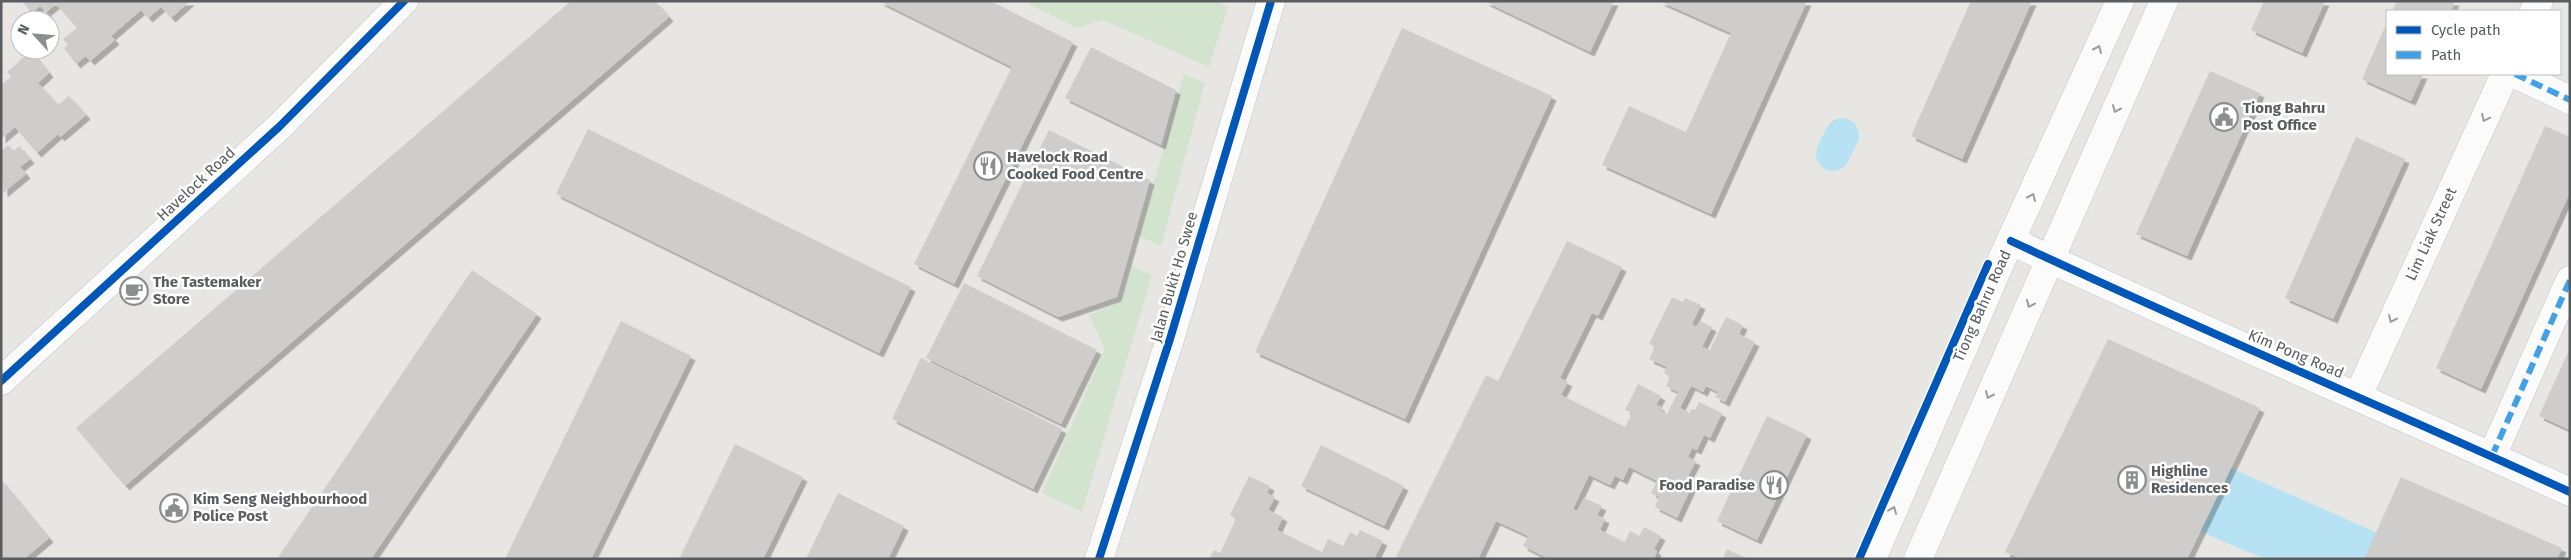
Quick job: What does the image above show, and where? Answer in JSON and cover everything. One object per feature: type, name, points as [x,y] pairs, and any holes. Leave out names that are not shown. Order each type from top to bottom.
[{"type":"street","name":"Havelock Road","points":[[1,381],[280,126],[404,1]]},
{"type":"street","name":"Jalan Bukit Ho Swee","points":[[1099,559],[1168,348],[1271,1]]},
{"type":"street","name":"Tiong Bahru Road","points":[[1877,557],[2011,241],[2120,1]]},
{"type":"street","points":[[1918,559],[2164,1]]},
{"type":"street","name":"Lim Liak Street","points":[[2356,395],[2364,383],[2505,75]]},
{"type":"street","points":[[2517,75],[2570,100]]},
{"type":"street","name":"Kim Pong Road","points":[[2011,241],[2570,492]]},
{"type":"street","points":[[2492,456],[2570,280]]},
{"type":"green space","points":[[1024,1],[1217,1],[1228,7],[1209,67],[1103,20],[1076,28]]},
{"type":"green space","points":[[1184,74],[1205,83],[1161,246],[1139,236]]},
{"type":"green space","points":[[1132,266],[1152,275],[1082,512],[1042,493],[1105,349],[1089,315],[1122,301]]},
{"type":"water","points":[[2210,459],[2414,549],[2409,559],[2265,559],[2178,522]]},
{"type":"building","points":[[22,1],[190,1],[171,18],[161,7],[148,18],[141,10],[111,36],[115,40],[90,61],[86,56],[76,64],[64,48],[68,45],[63,39],[77,28],[56,4],[48,10],[44,10],[40,6],[35,10],[29,10]]},
{"type":"building","points":[[571,1],[655,1],[669,17],[125,486],[76,428]]},
{"type":"building","name":"Havelock Road Cooked Food Centre","points":[[879,1],[990,1],[1073,42],[954,284],[914,264],[1012,67]]},
{"type":"building","points":[[1484,1],[1614,1],[1590,52]]},
{"type":"building","points":[[1659,1],[1807,1],[1711,214],[1602,165],[1629,106],[1686,132],[1731,33]]},
{"type":"building","points":[[1971,1],[2032,1],[1962,159],[1911,136]]},
{"type":"building","points":[[2264,1],[2325,1],[2302,53],[2251,30]]},
{"type":"building","points":[[2397,1],[2455,1],[2451,10],[2392,10]]},
{"type":"building","points":[[2386,24],[2386,75],[2423,75],[2411,101],[2362,79]]},
{"type":"building","points":[[1402,28],[1552,96],[1405,419],[1255,352]]},
{"type":"building","points":[[1091,47],[1176,90],[1161,145],[1065,98]]},
{"type":"building","points":[[21,60],[38,60],[49,73],[38,83],[58,105],[69,96],[86,115],[60,137],[58,134],[37,153],[15,127],[1,139],[1,85],[11,77],[7,72]]},
{"type":"building","points":[[2210,71],[2260,93],[2187,256],[2136,234]]},
{"type":"building","points":[[2545,126],[2570,137],[2570,192],[2481,389],[2436,368]]},
{"type":"building","points":[[588,129],[911,287],[879,353],[556,194]]},
{"type":"building","points":[[1049,130],[1150,180],[1117,297],[1058,317],[977,276]]},
{"type":"building","points":[[2356,137],[2405,159],[2333,319],[2285,298]]},
{"type":"building","points":[[8,145],[14,151],[19,146],[30,159],[20,167],[26,174],[3,193],[1,151]]},
{"type":"building","points":[[1567,241],[1622,267],[1598,316],[1592,313],[1560,378],[1568,382],[1561,395],[1625,427],[1632,413],[1625,410],[1638,384],[1661,396],[1656,405],[1661,407],[1659,410],[1667,414],[1678,392],[1666,386],[1670,377],[1664,373],[1667,367],[1649,359],[1655,347],[1649,344],[1672,297],[1683,302],[1685,298],[1701,305],[1692,324],[1696,327],[1700,321],[1712,327],[1702,347],[1710,350],[1726,317],[1743,325],[1739,334],[1755,342],[1725,402],[1715,397],[1718,392],[1706,386],[1703,392],[1691,386],[1680,408],[1690,413],[1691,409],[1695,410],[1699,402],[1722,413],[1710,438],[1704,435],[1697,450],[1692,448],[1688,457],[1696,461],[1688,476],[1695,479],[1677,518],[1655,507],[1659,497],[1651,493],[1657,481],[1629,467],[1623,480],[1615,476],[1610,485],[1589,475],[1573,509],[1577,511],[1584,498],[1602,506],[1597,515],[1605,519],[1600,530],[1625,542],[1630,531],[1639,536],[1644,527],[1661,536],[1654,549],[1657,551],[1654,559],[1549,559],[1523,546],[1528,536],[1496,521],[1478,559],[1395,559],[1486,375],[1498,381]]},
{"type":"building","points":[[472,270],[537,314],[371,559],[277,559]]},
{"type":"building","points":[[964,283],[1097,350],[1061,424],[926,358]]},
{"type":"building","points":[[621,321],[691,356],[591,559],[505,559]]},
{"type":"building","name":"Highline Residences","points":[[2108,339],[2260,408],[2187,559],[2021,559],[2005,552]]},
{"type":"building","points":[[2570,348],[2570,430],[2539,416]]},
{"type":"building","points":[[921,358],[1062,429],[1033,489],[892,419]]},
{"type":"building","points":[[1767,416],[1807,435],[1757,540],[1717,521]]},
{"type":"building","points":[[735,444],[803,477],[763,559],[679,559]]},
{"type":"building","points":[[1321,445],[1404,486],[1384,526],[1301,486]]},
{"type":"building","points":[[1249,476],[1270,486],[1267,493],[1275,497],[1268,510],[1283,517],[1277,530],[1322,552],[1328,539],[1343,546],[1350,532],[1357,536],[1360,530],[1383,541],[1374,559],[1209,559],[1214,550],[1220,553],[1236,519],[1230,515]]},
{"type":"building","points":[[2401,477],[2562,548],[2557,559],[2364,559]]},
{"type":"building","points":[[1,480],[49,538],[24,559],[1,559]]},
{"type":"building","points":[[838,493],[904,526],[888,559],[806,559]]},
{"type":"building","points":[[1727,549],[1748,559],[1723,559]]},
{"type":"waterway","points":[[1833,154],[1842,135]]},
{"type":"marked path","points":[[2517,75],[2570,100]]},
{"type":"marked path","points":[[2492,456],[2570,280]]},
{"type":"cycle path","points":[[1,381],[280,126],[404,1]]},
{"type":"cycle path","points":[[1099,559],[1170,339],[1271,1]]},
{"type":"cycle path","points":[[2011,241],[2570,492]]},
{"type":"cycle path","points":[[1859,559],[1988,264]]},
{"type":"place","name":"Tiong Bahru Post Office","points":[[2224,117]]},
{"type":"place","name":"Havelock Road Cooked Food Centre","points":[[988,166]]},
{"type":"place","name":"The Tastemaker Store","points":[[134,291]]},
{"type":"place","name":"Highline Residences","points":[[2132,480]]},
{"type":"place","name":"Food Paradise","points":[[1774,485]]},
{"type":"place","name":"Kim Seng Neighbourhood Police Post","points":[[174,508]]}]
